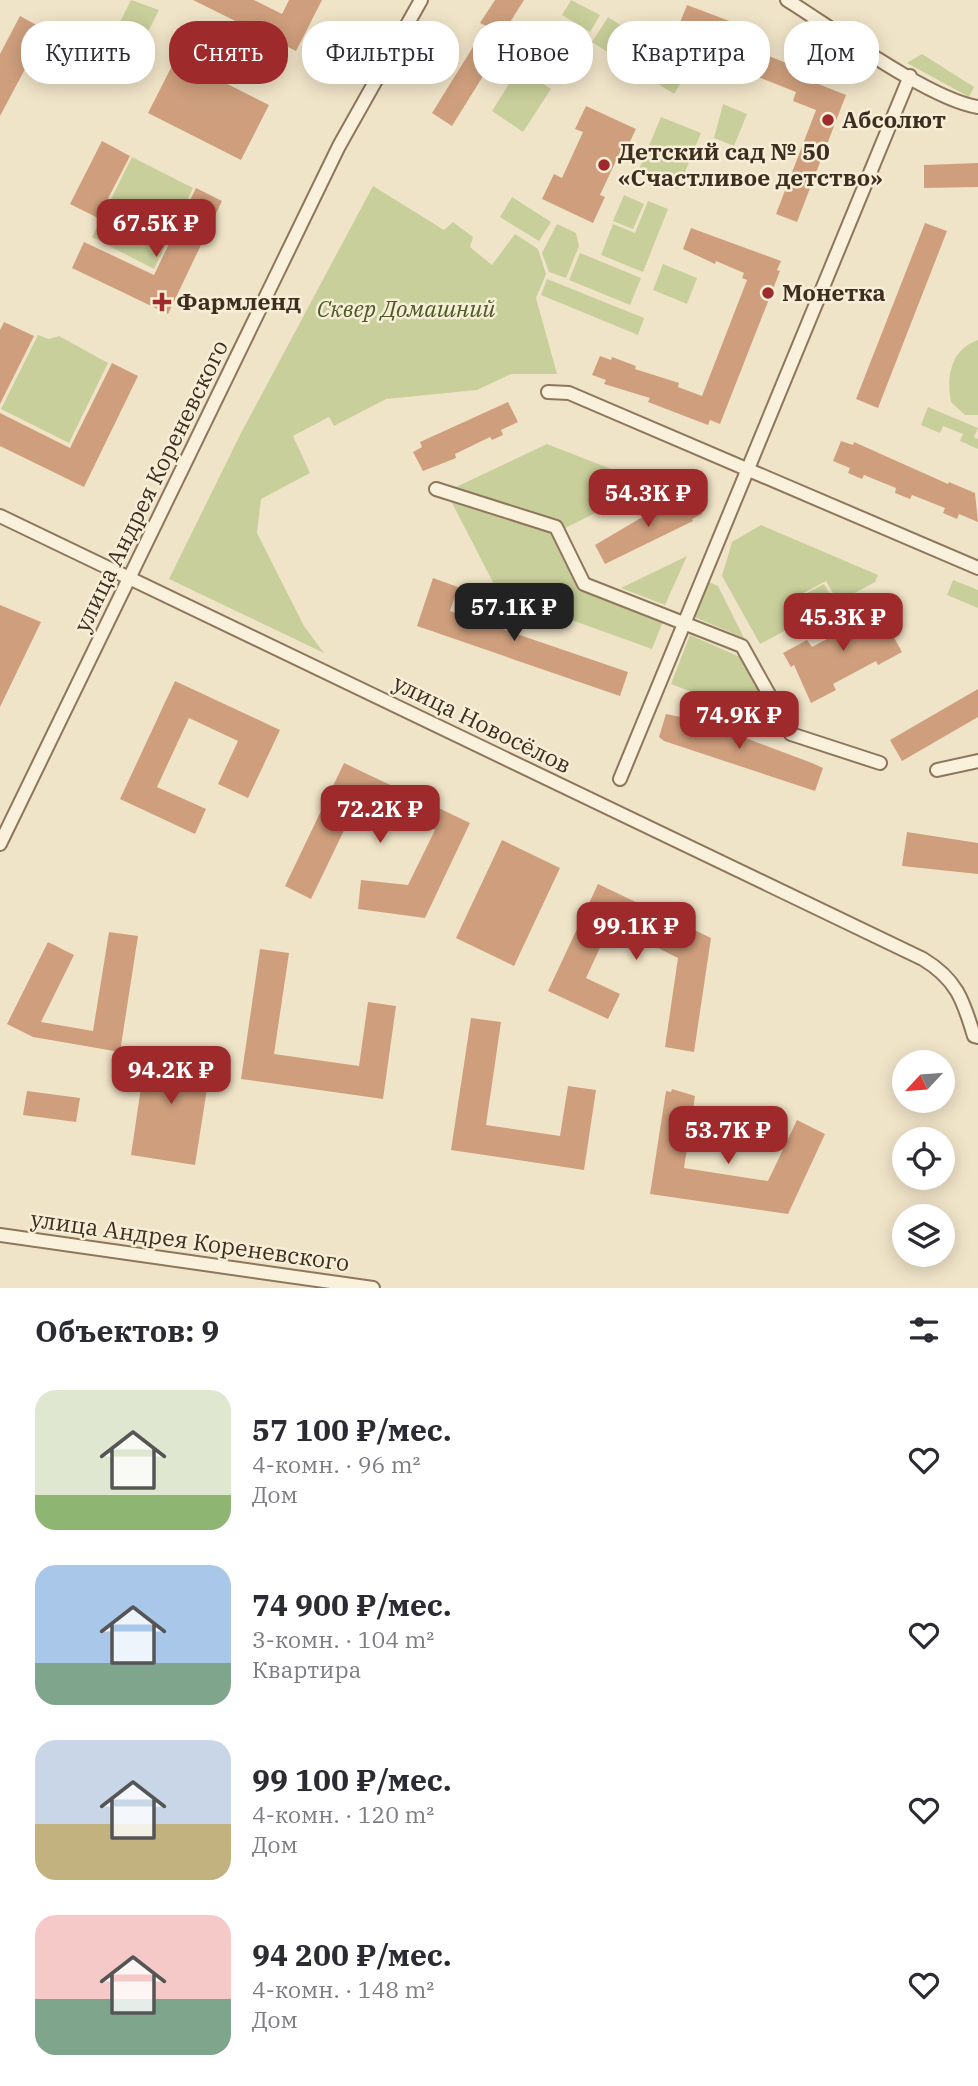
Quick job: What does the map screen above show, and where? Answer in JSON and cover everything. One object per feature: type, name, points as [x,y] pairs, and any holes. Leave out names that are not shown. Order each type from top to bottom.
[{"type":"street","name":"улица Андрея Кореневского","points":[[0,844],[339,146],[421,0]]},
{"type":"street","points":[[787,0],[910,76],[961,103],[978,107]]},
{"type":"street","points":[[620,779],[910,76]]},
{"type":"street","points":[[548,392],[569,393],[978,568]]},
{"type":"street","points":[[436,489],[556,527],[584,584],[742,646],[791,734],[880,762]]},
{"type":"street","name":"улица Новосёлов","points":[[0,516],[923,959],[944,972],[958,990],[974,1035],[978,1037]]},
{"type":"street","points":[[937,770],[978,761]]},
{"type":"street","name":"улица Андрея Кореневского","points":[[0,1235],[373,1288]]},
{"type":"green space","points":[[131,0],[159,10],[153,21],[120,21]]},
{"type":"green space","points":[[571,0],[600,15],[593,27],[593,21],[572,21],[562,15]]},
{"type":"green space","points":[[608,17],[614,21],[607,21],[607,52],[593,40]]},
{"type":"green space","points":[[922,54],[974,87],[969,97],[907,63]]},
{"type":"green space","points":[[509,84],[543,84],[551,89],[523,132],[492,111]]},
{"type":"green space","points":[[658,84],[680,84],[674,94]]},
{"type":"green space","points":[[723,104],[747,114],[734,146],[714,138]]},
{"type":"green space","points":[[661,117],[701,133],[678,189],[638,172]]},
{"type":"green space","points":[[132,157],[193,188],[154,269],[92,237]]},
{"type":"green space","name":"Сквер Домашний","points":[[373,186],[444,230],[453,222],[473,237],[470,247],[492,265],[515,234],[538,249],[546,274],[536,298],[557,374],[511,374],[477,390],[386,399],[334,426],[329,417],[293,436],[310,473],[261,499],[257,533],[304,626],[324,653],[169,579],[241,433]]},
{"type":"green space","points":[[624,195],[644,204],[633,229],[613,221]]},
{"type":"green space","points":[[512,197],[551,222],[539,241],[500,217]]},
{"type":"green space","points":[[648,201],[668,209],[643,272],[601,255],[613,224],[635,233]]},
{"type":"green space","points":[[557,224],[576,233],[579,246],[566,278],[549,272],[542,253]]},
{"type":"green space","points":[[580,253],[641,278],[630,305],[569,280]]},
{"type":"green space","points":[[663,264],[697,278],[687,304],[653,290]]},
{"type":"green space","points":[[547,279],[644,318],[638,335],[541,295]]},
{"type":"green space","points":[[38,335],[49,339],[59,336],[108,363],[69,443],[1,409]]},
{"type":"green space","points":[[978,340],[978,415],[965,415],[951,402],[950,374],[956,357],[969,344]]},
{"type":"green space","points":[[928,407],[978,428],[974,437],[978,439],[978,449],[960,441],[963,434],[943,426],[940,433],[921,425]]},
{"type":"green space","points":[[547,444],[652,485],[555,533],[583,587],[664,619],[652,649],[499,594],[450,499],[454,488]]},
{"type":"green space","points":[[761,525],[878,575],[875,582],[838,602],[826,581],[794,598],[805,620],[760,644],[722,576],[732,542]]},
{"type":"green space","points":[[687,556],[665,605],[621,588]]},
{"type":"green space","points":[[953,580],[978,590],[978,608],[947,595]]},
{"type":"green space","points":[[709,582],[718,586],[744,638],[694,617]]},
{"type":"green space","points":[[824,584],[836,605],[811,618],[800,597]]},
{"type":"green space","points":[[690,635],[740,657],[776,724],[671,684]]},
{"type":"building","points":[[193,0],[254,0],[282,14],[289,0],[322,0],[311,21],[302,21],[302,39],[296,51],[288,47],[288,21],[235,21]]},
{"type":"building","points":[[495,0],[524,0],[511,21],[481,21]]},
{"type":"building","points":[[687,5],[729,21],[681,21]]},
{"type":"building","points":[[20,16],[29,21],[21,21],[21,77],[0,116],[0,54]]},
{"type":"building","points":[[473,47],[473,84],[478,84],[452,126],[432,113],[450,84],[459,84],[459,70]]},
{"type":"building","points":[[770,57],[784,62],[784,84],[818,84],[846,95],[797,222],[776,214],[816,110],[793,101],[796,92],[770,82]]},
{"type":"building","points":[[169,72],[169,84],[227,84],[269,105],[241,160],[148,113]]},
{"type":"building","points":[[586,106],[636,129],[625,152],[621,150],[600,195],[605,197],[593,223],[542,199],[554,174],[562,178],[583,132],[575,129]]},
{"type":"building","points":[[102,141],[130,156],[98,218],[70,204]]},
{"type":"building","points":[[978,163],[978,187],[924,188],[924,165]]},
{"type":"building","points":[[196,188],[222,201],[168,314],[72,268],[84,242],[154,275]]},
{"type":"building","points":[[925,223],[947,231],[878,408],[856,399]]},
{"type":"building","points":[[691,228],[781,261],[777,270],[780,271],[720,424],[710,420],[708,425],[648,402],[650,398],[604,384],[606,380],[592,375],[600,356],[611,360],[612,357],[636,366],[635,369],[679,383],[678,387],[702,396],[747,280],[742,278],[744,273],[716,261],[715,264],[683,249]]},
{"type":"building","points":[[4,322],[34,336],[0,404],[0,330]]},
{"type":"building","points":[[112,363],[138,376],[84,487],[0,446],[0,413],[70,448]]},
{"type":"building","points":[[508,402],[518,422],[501,430],[503,435],[492,440],[490,437],[455,454],[456,458],[423,471],[413,452],[422,447],[420,442]]},
{"type":"building","points":[[841,441],[853,445],[854,442],[948,484],[949,482],[975,493],[978,522],[959,514],[957,519],[943,513],[945,508],[912,495],[910,499],[895,493],[896,488],[864,475],[862,479],[848,473],[850,468],[833,461]]},
{"type":"building","points":[[693,496],[702,514],[692,519],[693,521],[605,564],[595,545],[639,519]]},
{"type":"building","points":[[433,578],[458,587],[450,611],[628,672],[620,696],[417,626]]},
{"type":"building","points":[[875,603],[902,652],[878,665],[876,661],[833,684],[836,690],[811,703],[794,665],[791,667],[783,653],[807,640],[812,647],[855,624],[851,616]]},
{"type":"building","points":[[0,605],[41,622],[0,707]]},
{"type":"building","points":[[175,681],[280,730],[248,798],[218,784],[238,741],[189,718],[157,787],[206,809],[195,834],[120,799]]},
{"type":"building","points":[[978,689],[978,717],[902,761],[890,740]]},
{"type":"building","points":[[666,714],[700,721],[823,768],[815,791],[664,741],[659,737]]},
{"type":"building","points":[[344,763],[470,823],[425,918],[358,909],[361,880],[408,885],[435,830],[361,795],[311,899],[285,886]]},
{"type":"building","points":[[907,832],[978,843],[978,874],[902,866]]},
{"type":"building","points":[[502,840],[560,868],[514,966],[456,938]]},
{"type":"building","points":[[598,884],[711,938],[694,1052],[665,1047],[678,958],[611,924],[586,978],[620,994],[608,1019],[548,991]]},
{"type":"building","points":[[109,932],[138,936],[120,1052],[33,1037],[7,1024],[48,942],[74,955],[41,1022],[93,1031]]},
{"type":"building","points":[[260,949],[289,953],[274,1054],[359,1066],[368,1002],[396,1006],[383,1099],[241,1079]]},
{"type":"building","points":[[471,1018],[501,1022],[486,1125],[560,1136],[568,1086],[596,1090],[584,1170],[451,1150]]},
{"type":"building","points":[[147,1047],[212,1057],[195,1165],[131,1155]]},
{"type":"building","points":[[672,1089],[695,1096],[684,1168],[768,1181],[797,1120],[825,1134],[788,1214],[650,1194],[666,1091],[671,1092]]},
{"type":"building","points":[[27,1091],[80,1098],[76,1122],[23,1115]]},
{"type":"place","name":"Абсолют","points":[[828,120]]},
{"type":"place","name":"Детский сад № 50 «Счастливое детство»","points":[[604,165]]},
{"type":"place","name":"Монетка","points":[[768,293]]},
{"type":"place","name":"Фармленд","points":[[162,302]]}]
